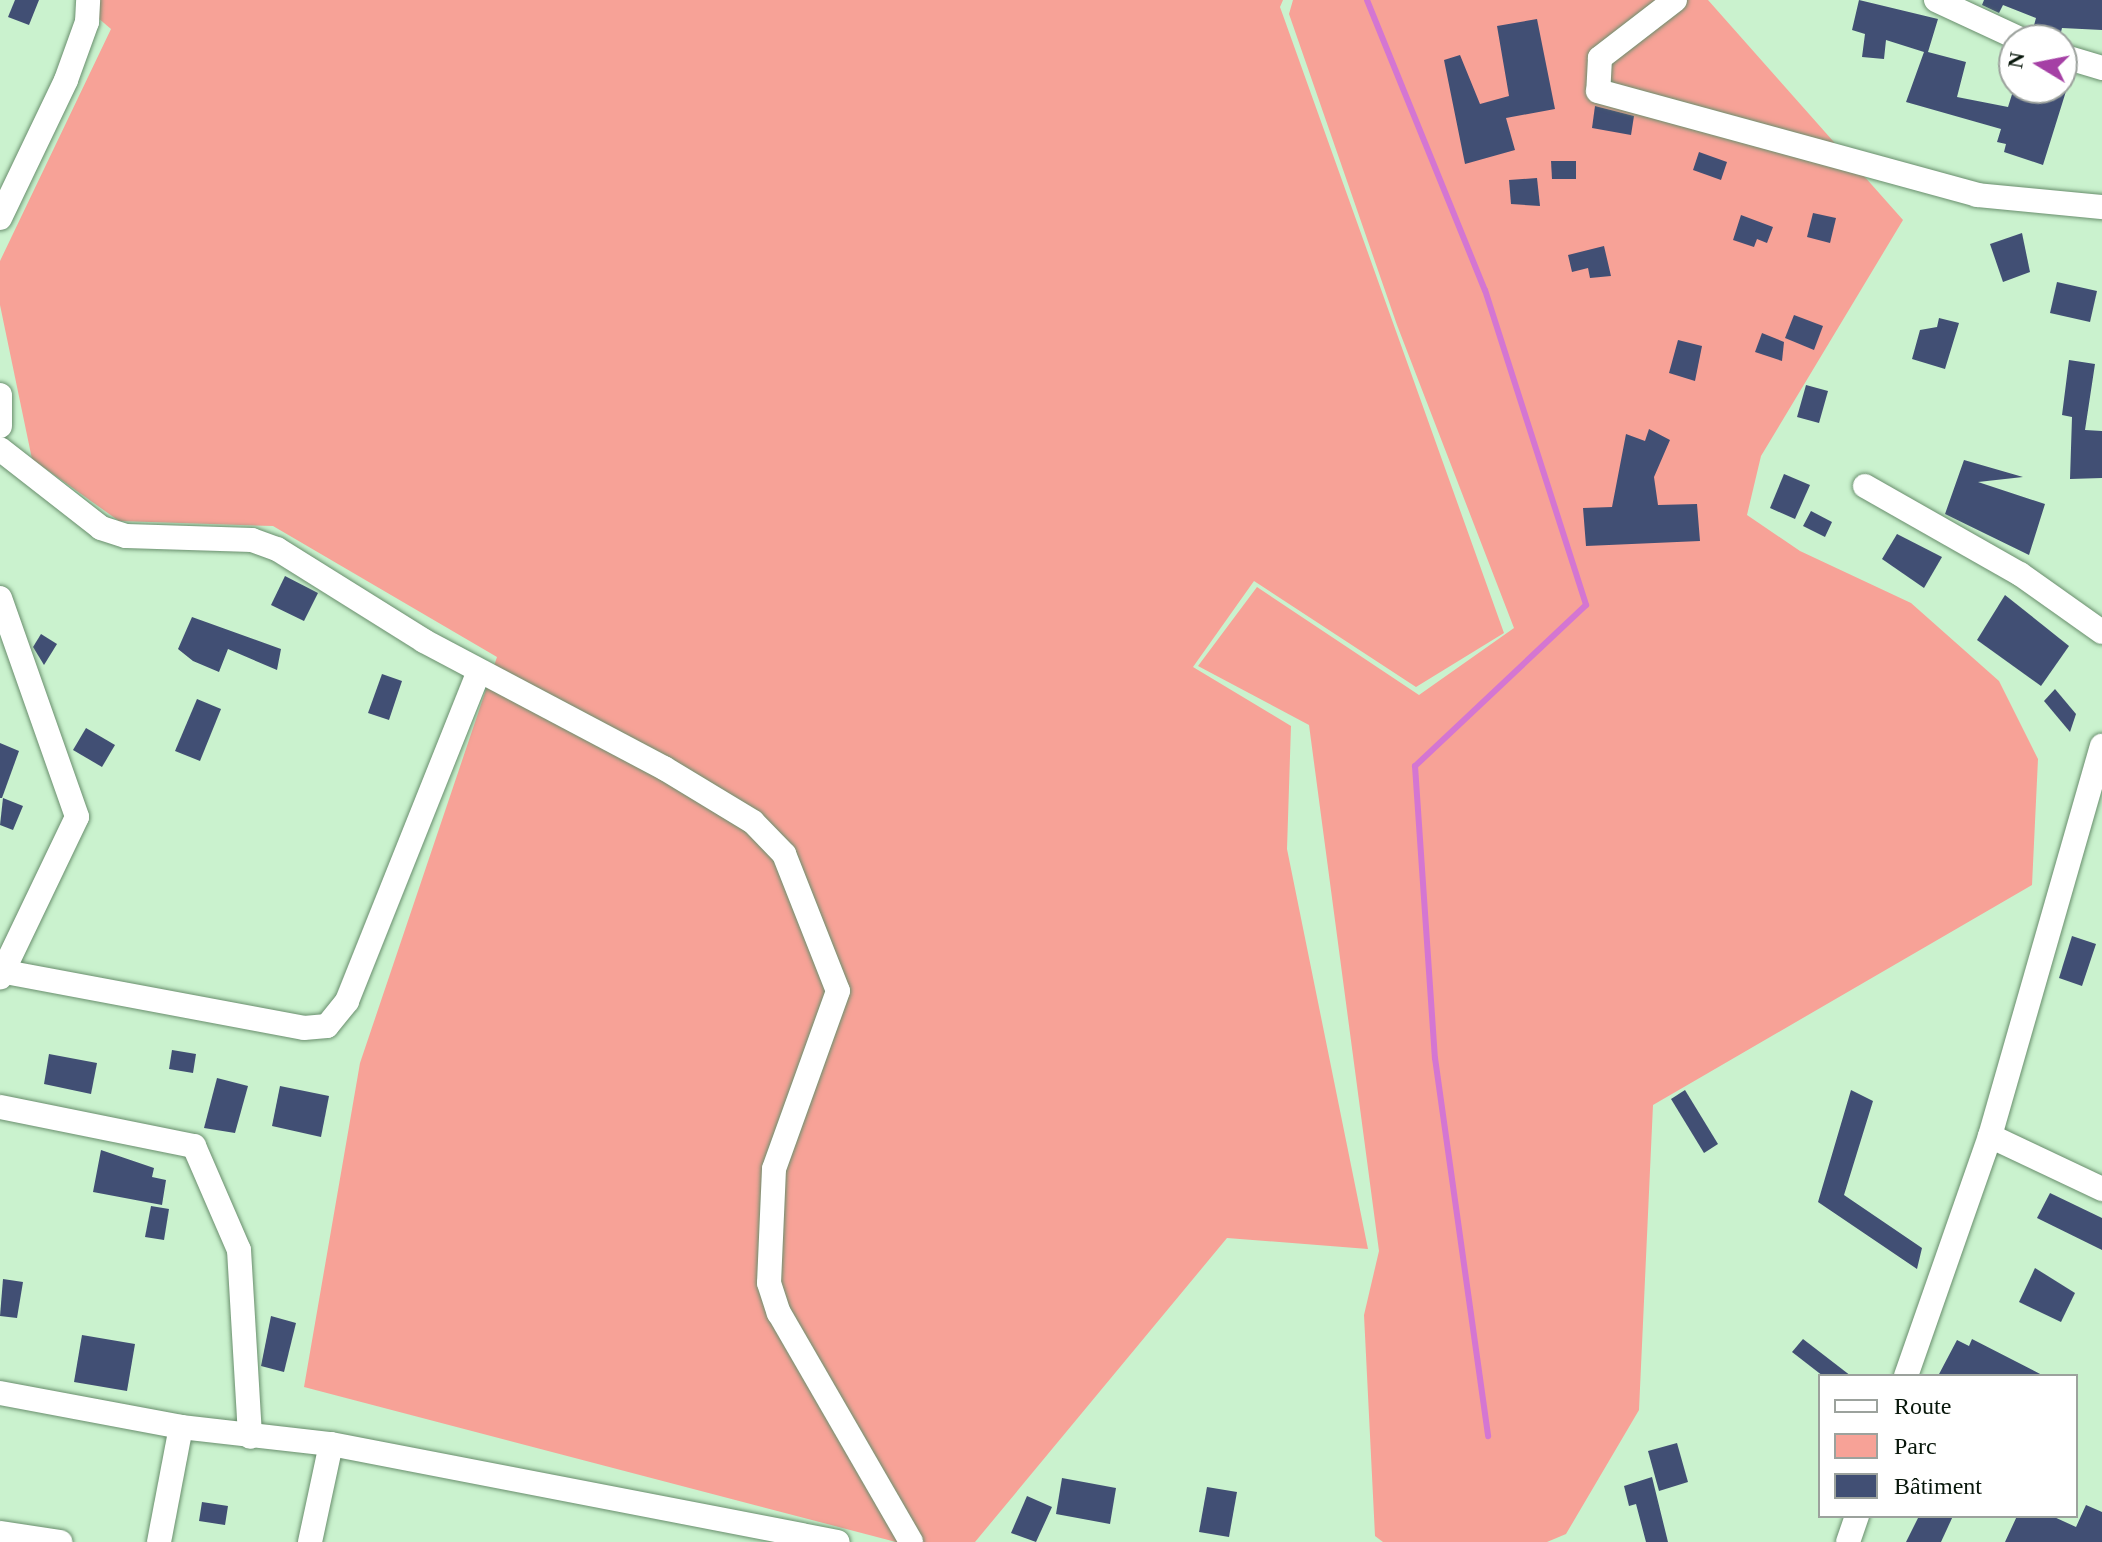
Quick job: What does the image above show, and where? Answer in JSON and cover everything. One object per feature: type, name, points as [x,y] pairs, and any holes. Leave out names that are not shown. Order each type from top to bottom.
[{"type":"street","points":[[0,218],[66,80],[87,22],[88,0]]},
{"type":"street","points":[[1675,0],[1600,58],[1598,91],[1977,195],[2102,207]]},
{"type":"street","points":[[1936,0],[1998,29]]},
{"type":"street","points":[[2078,61],[2102,68]]},
{"type":"street","points":[[0,395],[0,426]]},
{"type":"street","points":[[0,449],[45,491],[101,528],[126,536],[261,543],[479,671],[664,768],[753,822],[784,854],[838,991],[774,1169],[769,1283],[779,1313],[911,1542]]},
{"type":"street","points":[[1865,486],[2020,574],[2102,632]]},
{"type":"street","points":[[0,598],[77,817],[1,974],[304,1028],[327,1026],[347,1001],[479,671]]},
{"type":"street","points":[[1907,1374],[1990,1136],[2095,803],[2102,746]]},
{"type":"street","points":[[0,1107],[186,1140],[194,1146],[239,1250],[250,1437]]},
{"type":"street","points":[[1990,1136],[2102,1189]]},
{"type":"street","points":[[0,1393],[181,1427],[331,1444],[764,1536],[838,1542]]},
{"type":"street","points":[[159,1542],[181,1427]]},
{"type":"street","points":[[310,1542],[331,1444]]},
{"type":"street","points":[[1848,1542],[1856,1518]]},
{"type":"street","points":[[0,1533],[60,1542]]},
{"type":"green space","points":[[77,0],[1283,0],[1280,7],[1504,633],[1416,687],[1254,581],[1193,667],[1291,726],[1287,849],[1368,1249],[1227,1238],[975,1542],[896,1542],[304,1387],[360,1063],[497,657],[273,526],[119,521],[32,459],[0,305],[0,261],[111,29]]},
{"type":"green space","points":[[1293,0],[1708,0],[1903,220],[1761,456],[1747,515],[1800,551],[1911,603],[1999,681],[2038,759],[2032,885],[1653,1105],[1639,1410],[1566,1534],[1547,1542],[1383,1542],[1375,1536],[1364,1315],[1379,1251],[1309,725],[1198,666],[1257,587],[1419,695],[1514,628],[1397,325],[1289,14]]},
{"type":"building","points":[[15,0],[39,0],[29,25],[8,17]]},
{"type":"building","points":[[1859,0],[1938,19],[1928,52],[1966,62],[1957,97],[2008,107],[2009,104],[2062,104],[2043,165],[2004,152],[2006,144],[1997,142],[2001,129],[1906,102],[1924,52],[1886,40],[1884,59],[1862,57],[1865,34],[1852,30]]},
{"type":"building","points":[[1984,0],[2102,0],[2102,30],[2078,29],[2078,24],[2034,24],[2036,18],[2003,5],[1999,13],[1982,5]]},
{"type":"building","points":[[1537,19],[1555,109],[1506,118],[1515,150],[1465,164],[1444,60],[1460,55],[1480,104],[1509,96],[1497,26]]},
{"type":"building","points":[[1595,106],[1634,116],[1631,135],[1592,128]]},
{"type":"building","points":[[1699,152],[1727,162],[1721,180],[1693,170]]},
{"type":"building","points":[[1551,161],[1576,161],[1576,179],[1552,179]]},
{"type":"building","points":[[1537,178],[1540,206],[1511,204],[1509,180]]},
{"type":"building","points":[[1813,213],[1836,218],[1830,243],[1807,237]]},
{"type":"building","points":[[1741,215],[1773,227],[1767,243],[1757,239],[1754,247],[1733,240]]},
{"type":"building","points":[[2022,233],[2030,272],[2003,282],[1990,244]]},
{"type":"building","points":[[1604,246],[1611,276],[1590,278],[1588,268],[1572,272],[1568,255]]},
{"type":"building","points":[[2057,282],[2097,291],[2090,322],[2050,313]]},
{"type":"building","points":[[1794,315],[1823,326],[1814,350],[1785,338]]},
{"type":"building","points":[[1939,318],[1959,323],[1945,369],[1912,359],[1920,330],[1937,327]]},
{"type":"building","points":[[1762,333],[1784,342],[1782,361],[1755,352]]},
{"type":"building","points":[[1678,340],[1702,346],[1695,381],[1669,373]]},
{"type":"building","points":[[2069,360],[2095,364],[2085,430],[2102,431],[2102,478],[2070,479],[2072,417],[2062,415]]},
{"type":"building","points":[[1806,385],[1828,391],[1819,423],[1797,417]]},
{"type":"building","points":[[1649,429],[1670,440],[1654,477],[1658,505],[1697,504],[1700,541],[1586,546],[1583,508],[1612,507],[1626,434],[1645,441]]},
{"type":"building","points":[[1964,460],[2023,477],[1978,482],[2045,504],[2029,555],[1945,514]]},
{"type":"building","points":[[1784,474],[1810,485],[1795,519],[1770,508]]},
{"type":"building","points":[[1811,511],[1832,522],[1825,537],[1803,526]]},
{"type":"building","points":[[1897,534],[1942,557],[1924,588],[1882,559]]},
{"type":"building","points":[[285,576],[318,593],[304,621],[271,605]]},
{"type":"building","points":[[2005,595],[2069,646],[2041,686],[1977,640]]},
{"type":"building","points":[[192,617],[281,649],[277,670],[228,649],[219,672],[193,661],[178,649]]},
{"type":"building","points":[[41,634],[57,644],[44,665],[33,647]]},
{"type":"building","points":[[382,674],[402,681],[389,720],[368,713]]},
{"type":"building","points":[[2055,689],[2076,714],[2070,732],[2044,701]]},
{"type":"building","points":[[197,699],[221,709],[200,761],[175,751]]},
{"type":"building","points":[[86,728],[115,745],[102,767],[73,750]]},
{"type":"building","points":[[0,743],[19,751],[2,798],[0,798]]},
{"type":"building","points":[[3,798],[23,806],[13,830],[0,825]]},
{"type":"building","points":[[2072,936],[2096,944],[2082,986],[2059,978]]},
{"type":"building","points":[[172,1050],[196,1054],[193,1073],[169,1069]]},
{"type":"building","points":[[49,1054],[97,1063],[91,1094],[44,1084]]},
{"type":"building","points":[[217,1078],[248,1086],[235,1133],[204,1128]]},
{"type":"building","points":[[280,1086],[329,1096],[321,1137],[272,1126]]},
{"type":"building","points":[[1685,1090],[1718,1144],[1704,1153],[1671,1099]]},
{"type":"building","points":[[1851,1090],[1873,1101],[1844,1195],[1922,1248],[1917,1269],[1818,1202]]},
{"type":"building","points":[[101,1150],[154,1168],[152,1177],[166,1180],[162,1205],[93,1192]]},
{"type":"building","points":[[2050,1193],[2102,1218],[2102,1250],[2037,1218]]},
{"type":"building","points":[[151,1206],[169,1209],[164,1240],[145,1237]]},
{"type":"building","points":[[2035,1268],[2075,1293],[2061,1322],[2019,1302]]},
{"type":"building","points":[[3,1279],[23,1282],[17,1318],[0,1316]]},
{"type":"building","points":[[271,1316],[296,1323],[284,1372],[261,1366]]},
{"type":"building","points":[[82,1335],[135,1344],[127,1391],[74,1382]]},
{"type":"building","points":[[1803,1339],[1848,1374],[1820,1374],[1792,1352]]},
{"type":"building","points":[[1972,1339],[2040,1374],[1939,1374],[1957,1340],[1969,1346]]},
{"type":"building","points":[[1677,1443],[1688,1482],[1659,1491],[1648,1451]]},
{"type":"building","points":[[1652,1477],[1668,1542],[1646,1542],[1636,1504],[1629,1506],[1624,1486]]},
{"type":"building","points":[[1062,1478],[1116,1488],[1110,1524],[1056,1514]]},
{"type":"building","points":[[1207,1487],[1237,1492],[1229,1537],[1199,1532]]},
{"type":"building","points":[[1027,1496],[1052,1507],[1036,1542],[1011,1533]]},
{"type":"building","points":[[202,1502],[228,1506],[225,1525],[199,1521]]},
{"type":"building","points":[[2086,1505],[2102,1512],[2102,1542],[2005,1542],[2016,1518],[2056,1518],[2076,1527]]},
{"type":"building","points":[[1918,1518],[1952,1518],[1941,1542],[1906,1542]]},
{"type":"waterway","points":[[1367,0],[1485,290],[1586,605],[1415,766],[1435,1058],[1488,1436]]}]
